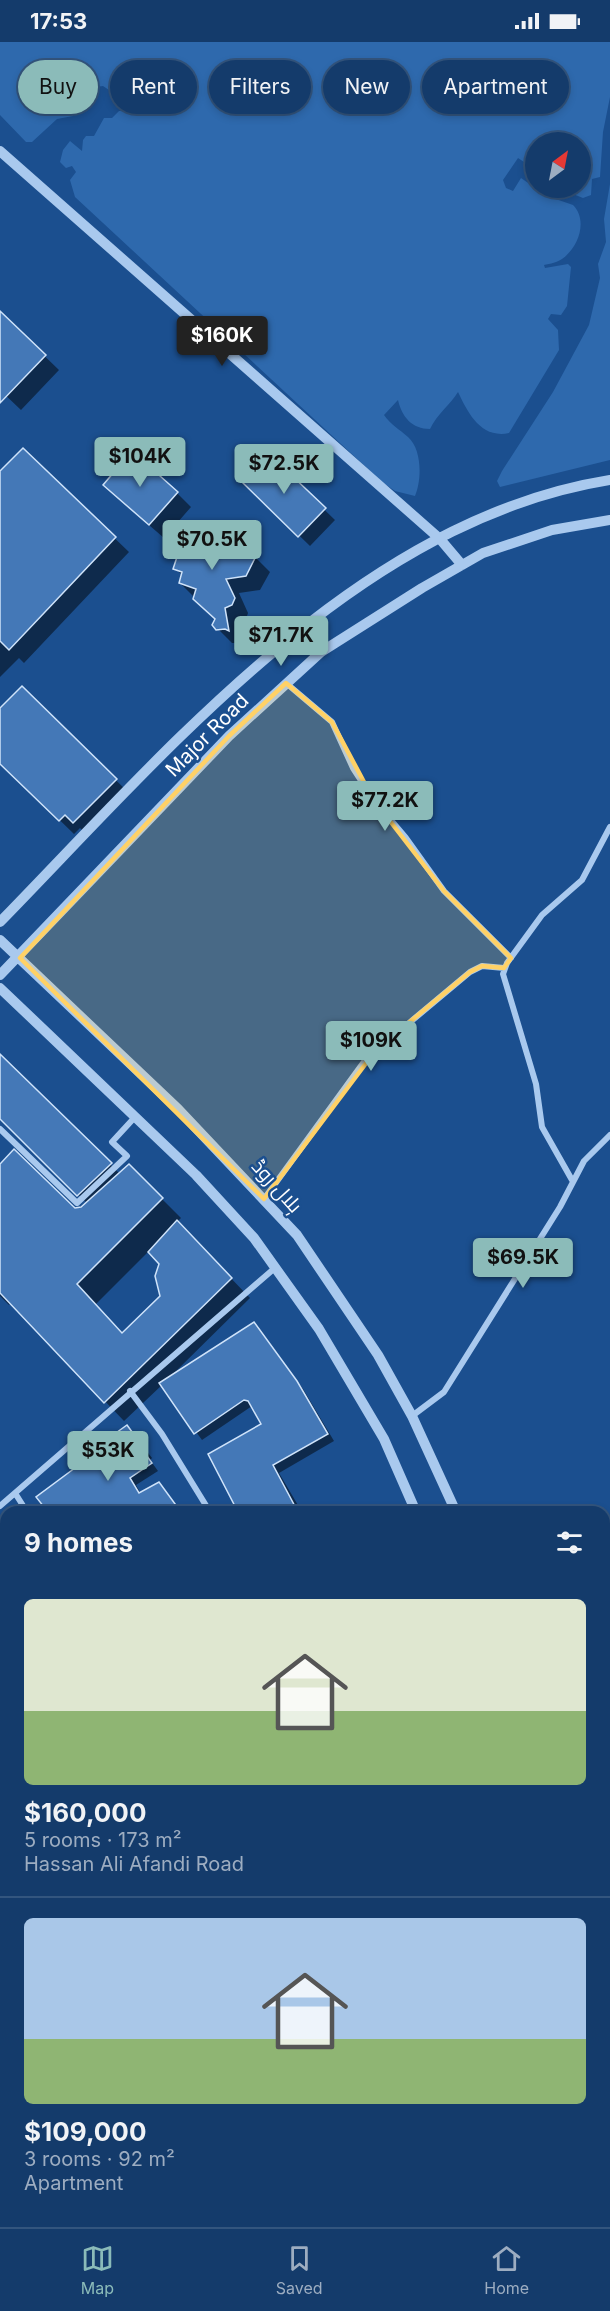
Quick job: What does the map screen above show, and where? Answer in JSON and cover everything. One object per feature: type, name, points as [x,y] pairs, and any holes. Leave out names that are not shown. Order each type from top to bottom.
[{"type":"street","points":[[0,151],[440,539],[462,565]]},
{"type":"street","name":"Major Road","points":[[0,922],[208,708],[349,593],[440,539],[506,509],[583,484],[610,480]]},
{"type":"street","name":"Major Road","points":[[0,975],[20,958],[229,736],[321,652],[483,553],[552,530],[610,520]]},
{"type":"street","points":[[286,683],[332,722],[353,768],[373,799],[406,838],[444,891],[511,958]]},
{"type":"street","points":[[572,1180],[542,1127],[536,1084],[503,974],[504,968],[542,915],[582,880],[610,827]]},
{"type":"street","name":"ہلال روڈ","points":[[0,940],[178,1109],[297,1235],[378,1355],[412,1416],[453,1506]]},
{"type":"street","points":[[264,1199],[354,1073],[375,1050],[470,972],[482,966],[504,968]]},
{"type":"street","points":[[0,988],[136,1116],[254,1238],[319,1329],[384,1439],[413,1506]]},
{"type":"street","points":[[0,1129],[77,1203],[127,1156],[112,1142],[136,1116]]},
{"type":"street","points":[[412,1416],[444,1392],[560,1207],[572,1180],[596,1146],[610,1135]]},
{"type":"street","points":[[0,1506],[130,1391],[276,1267]]},
{"type":"street","points":[[130,1391],[162,1434],[206,1506]]},
{"type":"street","points":[[15,1493],[23,1506]]},
{"type":"highlighted area","points":[[286,683],[332,722],[373,799],[444,891],[511,958],[504,968],[482,966],[470,972],[376,1050],[264,1199],[20,958],[229,736]]},
{"type":"shaded area","points":[[0,42],[610,42],[610,97],[603,132],[600,177],[592,179],[591,195],[591,132],[525,132],[525,171],[524,162],[518,158],[503,180],[506,188],[513,191],[521,178],[525,181],[525,198],[553,198],[573,205],[578,211],[581,226],[573,248],[562,259],[544,265],[545,268],[568,264],[571,267],[567,306],[561,315],[551,314],[548,319],[558,330],[559,350],[509,433],[499,434],[483,428],[471,416],[458,392],[430,429],[418,427],[409,421],[402,412],[398,400],[384,415],[413,442],[416,449],[420,473],[415,496],[395,491],[382,482],[75,197],[70,180],[76,172],[72,166],[66,168],[60,162],[63,150],[70,141],[82,151],[83,140],[86,136],[94,136],[104,118],[112,118],[116,114],[197,114],[197,60],[110,60],[109,90],[103,86],[98,87],[98,60],[18,60],[18,114],[74,114],[73,116],[57,119],[32,142],[26,142],[0,115]]},
{"type":"shaded area","points":[[610,184],[610,460],[500,487],[497,481],[502,471],[553,392],[589,325],[600,278],[598,264],[606,242],[604,219]]},
{"type":"building","points":[[0,311],[46,355],[0,403]]},
{"type":"building","points":[[23,448],[116,537],[9,650],[0,641],[0,471]]},
{"type":"building","points":[[132,451],[178,492],[149,525],[103,485]]},
{"type":"building","points":[[269,454],[326,508],[298,537],[242,482]]},
{"type":"building","points":[[214,526],[231,531],[229,538],[233,539],[231,544],[236,545],[235,549],[256,556],[246,576],[226,579],[235,598],[232,605],[225,608],[229,631],[216,630],[212,625],[215,619],[193,599],[196,589],[179,583],[182,572],[173,569],[183,539],[191,541],[195,530],[211,535]]},
{"type":"building","points":[[22,686],[117,779],[73,823],[65,815],[59,821],[0,764],[0,708]]},
{"type":"building","points":[[0,1054],[112,1163],[77,1196],[0,1119]]},
{"type":"building","points":[[14,1149],[75,1208],[81,1207],[129,1164],[163,1198],[77,1284],[122,1333],[160,1296],[155,1276],[159,1264],[148,1252],[177,1220],[232,1278],[104,1403],[0,1293],[0,1164]]},
{"type":"building","points":[[254,1322],[297,1381],[328,1434],[273,1465],[295,1506],[235,1506],[208,1454],[261,1424],[248,1401],[244,1400],[194,1434],[159,1383]]},
{"type":"building","points":[[127,1425],[152,1463],[130,1478],[139,1493],[159,1482],[177,1506],[43,1506],[36,1497],[87,1459],[84,1456]]}]
